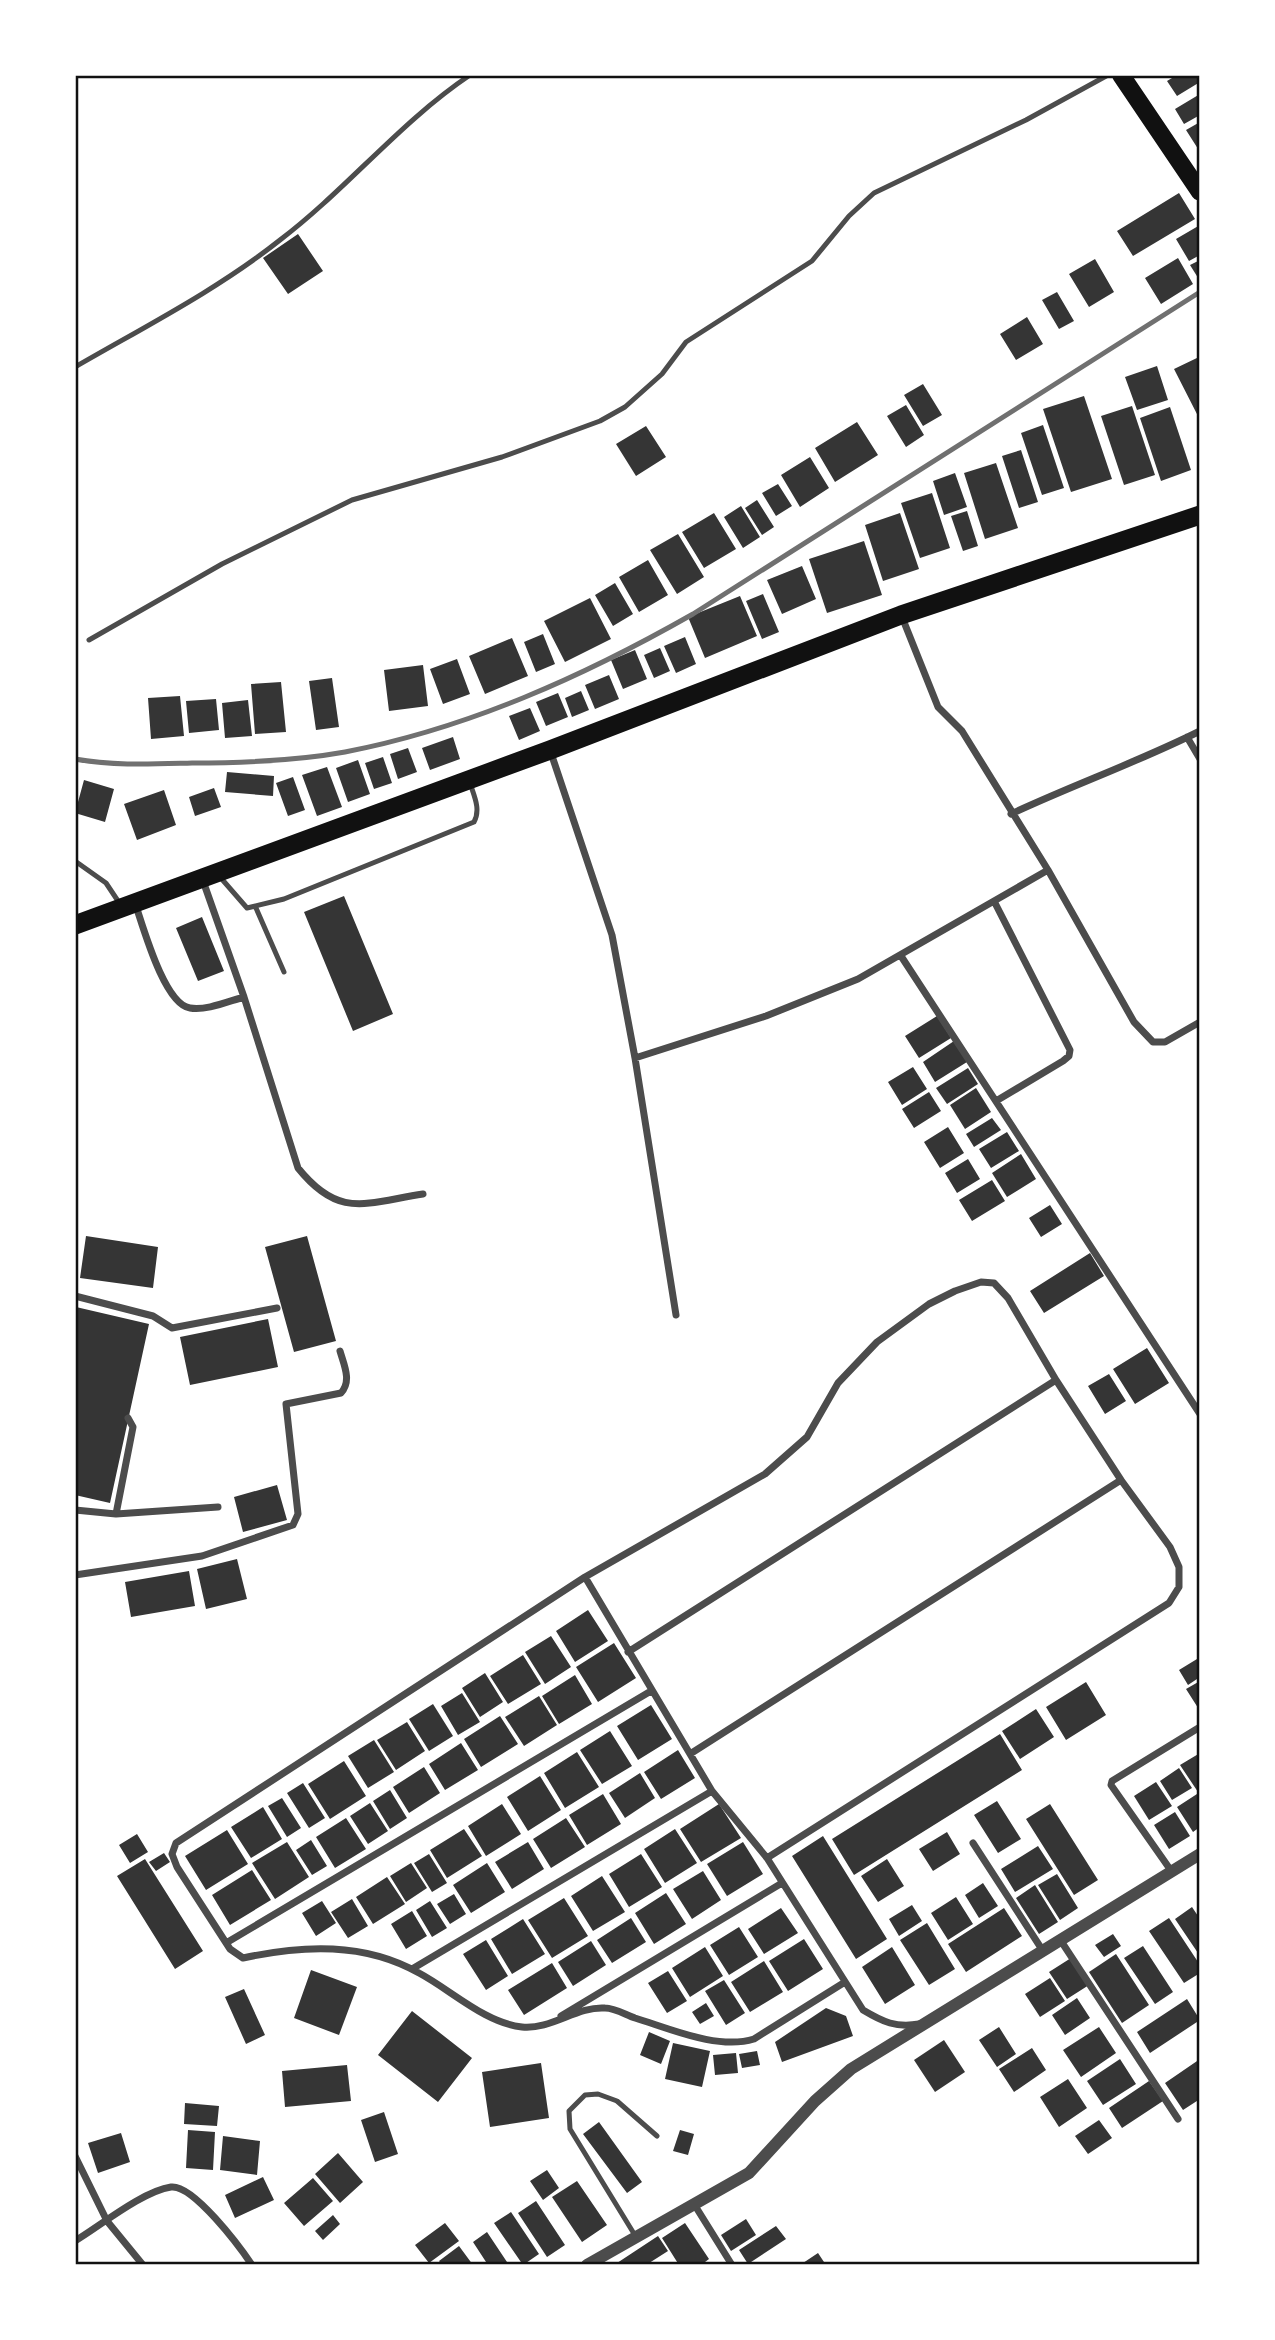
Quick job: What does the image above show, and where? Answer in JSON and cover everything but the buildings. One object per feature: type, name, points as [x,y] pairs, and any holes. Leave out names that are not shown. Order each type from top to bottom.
[{"type":"highway","points":[[75,925],[550,750],[901,615],[1200,514]]},
{"type":"main road","points":[[1121,75],[1200,192]]},
{"type":"street","points":[[901,615],[938,707],[962,731],[1048,870],[1144,1035],[1153,1042],[1165,1042],[1200,1022]]},
{"type":"street","points":[[1011,814],[1064,789],[1139,761],[1200,731]]},
{"type":"street","points":[[1187,737],[1200,759]]},
{"type":"street","points":[[550,750],[612,935],[635,1058],[676,1315]]},
{"type":"street","points":[[635,1058],[765,1016],[858,979],[1048,870]]},
{"type":"street","points":[[209,875],[298,1168],[323,1195],[345,1203],[423,1194]]},
{"type":"street","points":[[994,901],[1070,1050],[1069,1056],[1063,1061],[996,1101]]},
{"type":"street","points":[[128,905],[160,972],[180,1005],[190,1009],[244,997]]},
{"type":"street","points":[[901,956],[1200,1414]]},
{"type":"street","points":[[767,1858],[1169,1604],[1179,1587],[1179,1567],[1170,1547],[1121,1480],[1000,1287],[994,1283],[981,1282],[929,1304],[858,1359],[838,1383],[807,1437],[765,1474],[585,1577],[176,1843],[172,1854],[177,1867],[226,1943],[243,1958],[286,1949],[354,1949],[412,1969],[507,2024],[524,2028],[606,2008],[685,2032],[739,2044],[754,2039],[845,1982]]},
{"type":"street","points":[[75,1296],[153,1316],[172,1328],[277,1308]]},
{"type":"street","points":[[75,1575],[202,1556],[295,1524],[298,1514],[286,1404],[341,1393],[346,1385],[346,1375],[340,1351]]},
{"type":"street","points":[[628,1652],[1056,1380]]},
{"type":"street","points":[[116,1514],[133,1427],[128,1419]]},
{"type":"street","points":[[690,1754],[1121,1480]]},
{"type":"street","points":[[75,1510],[116,1514],[218,1507]]},
{"type":"street","points":[[585,1577],[650,1691],[712,1791],[767,1858],[863,2010],[884,2022],[902,2027],[927,2022]]},
{"type":"street","points":[[226,1943],[650,1691]]},
{"type":"street","points":[[1172,1872],[1111,1785],[1112,1781],[1200,1727]]},
{"type":"street","points":[[412,1969],[712,1791]]},
{"type":"street","points":[[973,1843],[1043,1952]]},
{"type":"street","points":[[587,2265],[748,2173],[815,2101],[851,2069],[1200,1854]]},
{"type":"street","points":[[547,2024],[782,1883]]},
{"type":"street","points":[[1061,1941],[1178,2119]]},
{"type":"street","points":[[75,2156],[107,2221],[143,2265]]},
{"type":"street","points":[[75,2241],[146,2197],[172,2187],[185,2190],[200,2202],[252,2265]]},
{"type":"street","points":[[694,2204],[732,2265]]},
{"type":"lane","points":[[75,367],[205,292],[280,241],[398,134],[470,75]]},
{"type":"lane","points":[[89,640],[222,564],[352,500],[502,457],[600,421],[625,407],[662,374],[686,342],[812,261],[849,216],[874,193],[1026,120],[1108,75]]},
{"type":"lane","points":[[209,875],[247,908],[256,908],[474,822],[478,814],[469,779]]},
{"type":"lane","points":[[75,861],[106,883],[128,905]]},
{"type":"lane","points":[[256,908],[284,972]]},
{"type":"lane","points":[[636,2237],[570,2129],[569,2111],[585,2095],[608,2096],[657,2136]]},
{"type":"railway","points":[[75,759],[148,764],[249,762],[326,755],[391,742],[436,729],[525,697],[568,679],[693,614],[1200,292]]}]
